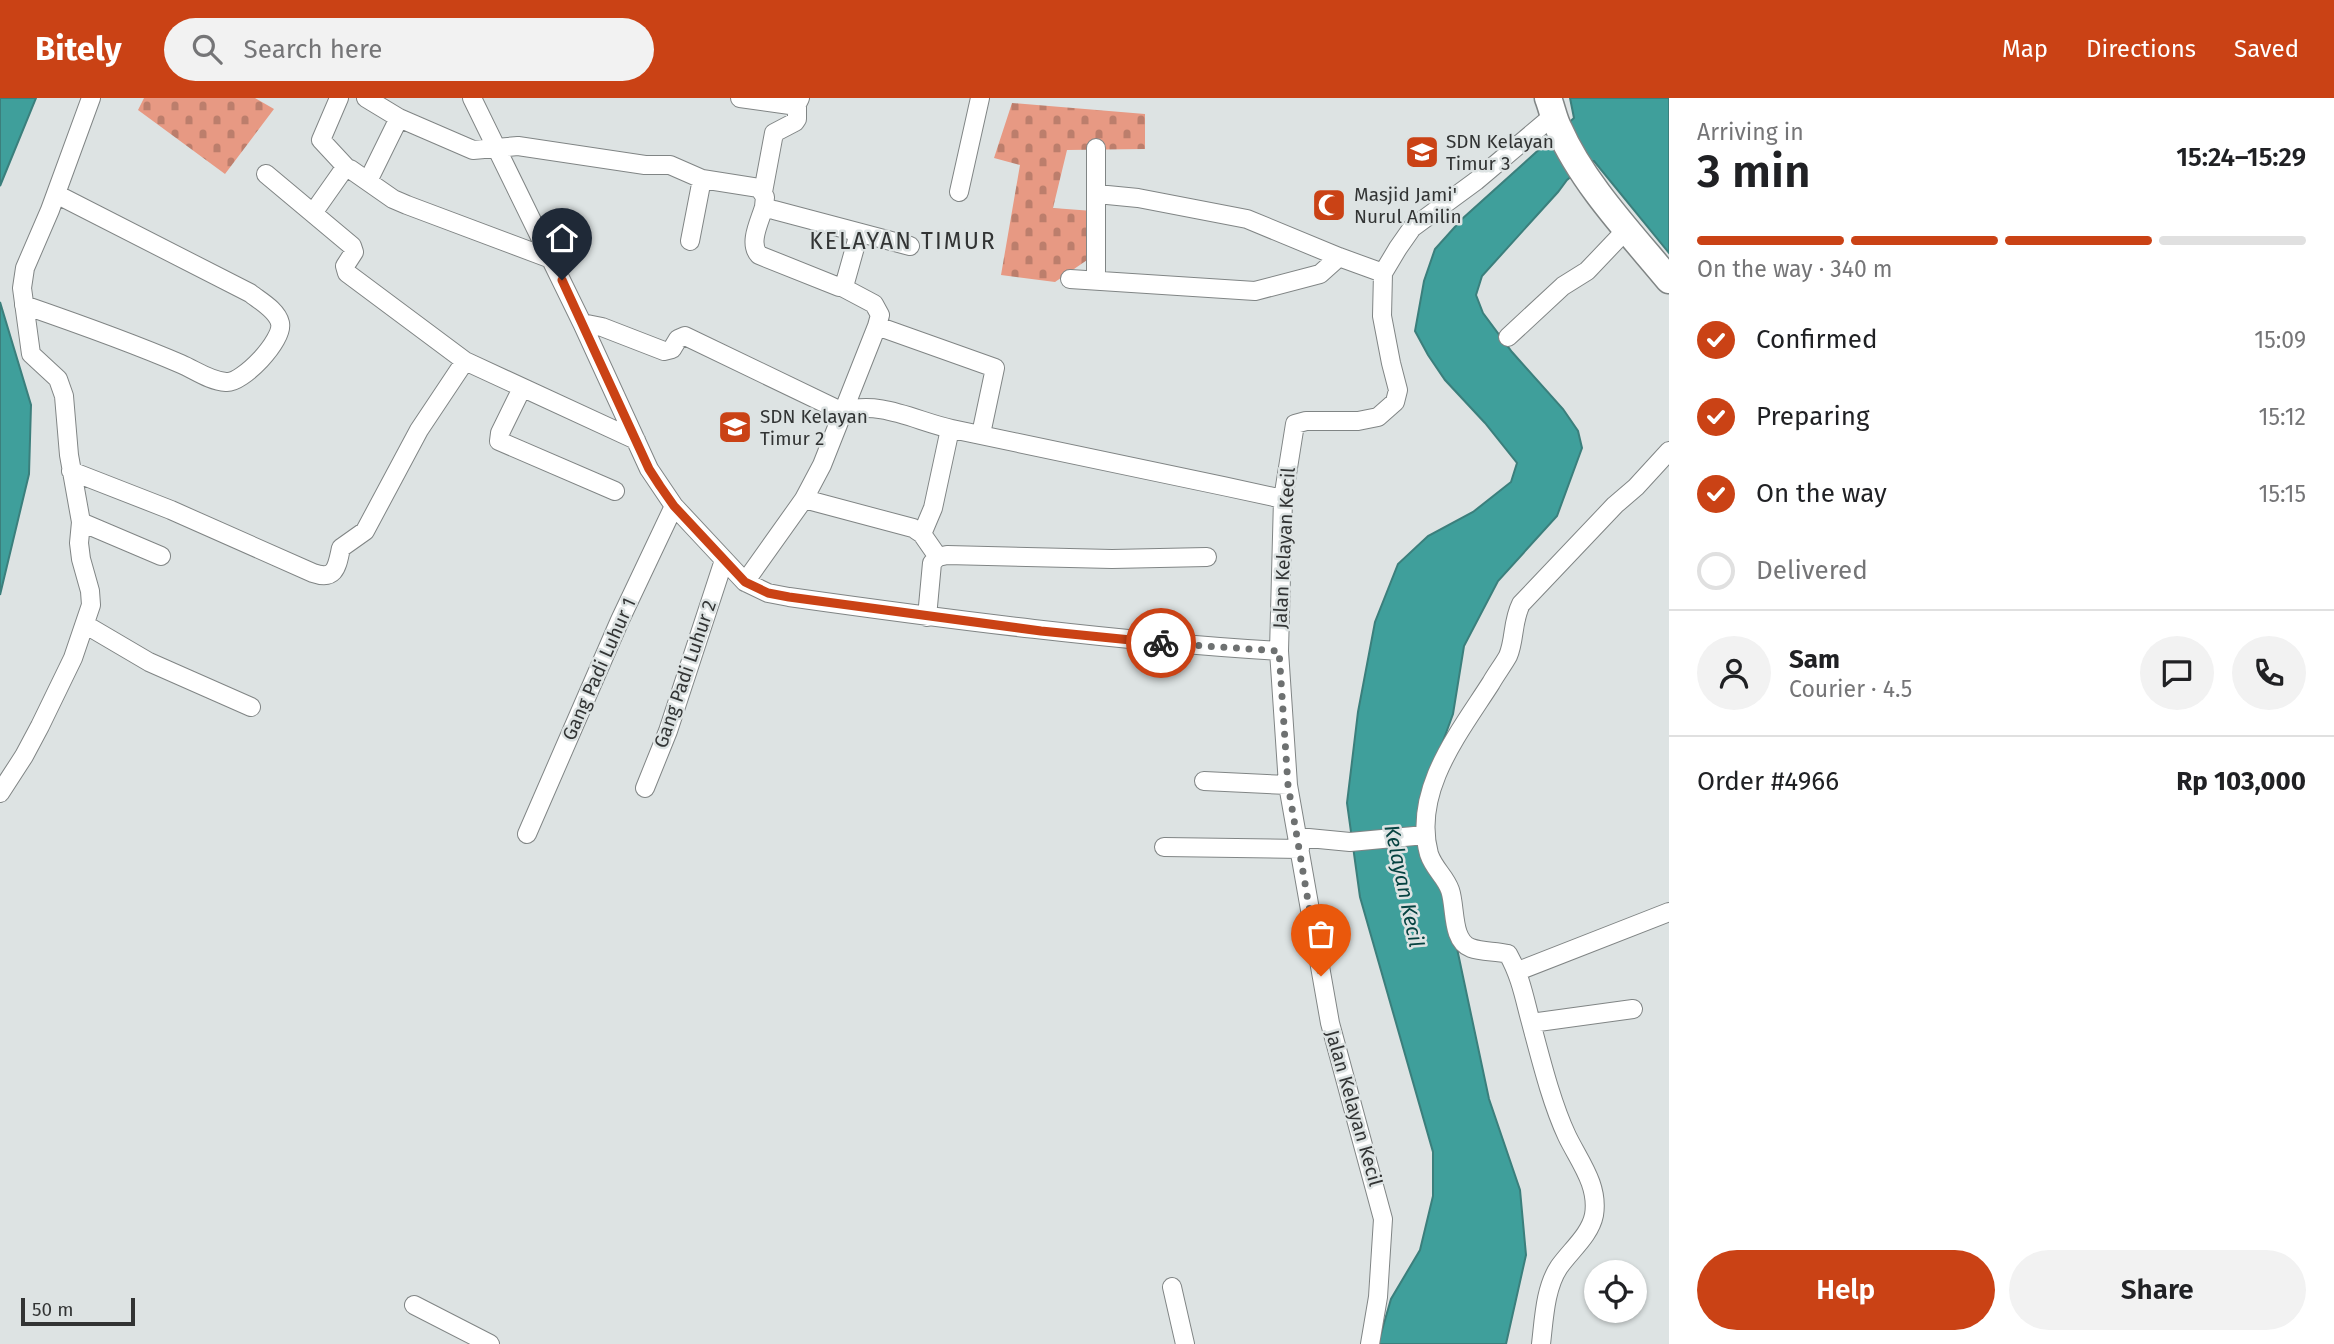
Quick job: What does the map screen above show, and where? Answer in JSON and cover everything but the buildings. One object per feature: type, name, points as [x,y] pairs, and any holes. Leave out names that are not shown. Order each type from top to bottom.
[{"type":"street","points":[[0,793],[24,756],[73,658],[91,605],[81,559],[81,522],[71,471],[64,396],[58,379],[31,354],[22,288],[25,268],[79,135],[91,98]]},
{"type":"street","points":[[339,98],[321,140],[346,168],[354,170],[393,199],[551,259]]},
{"type":"street","points":[[366,98],[399,118],[473,149],[518,146],[645,165],[670,165],[702,179],[759,188],[764,199],[859,233],[910,246]]},
{"type":"street","points":[[472,98],[582,323],[649,469],[674,506],[745,582],[761,591],[779,595],[927,617],[1126,640],[1279,651]]},
{"type":"street","points":[[740,98],[798,101],[795,122],[775,133],[754,243],[755,252],[759,256],[842,287],[874,304],[880,315],[832,443],[804,499],[745,582]]},
{"type":"street","points":[[959,192],[981,98]]},
{"type":"street","points":[[1097,194],[1138,198],[1247,219],[1383,273],[1412,228],[1476,181],[1554,114],[1577,161],[1669,281]]},
{"type":"street","points":[[368,181],[399,118]]},
{"type":"street","points":[[1096,148],[1096,281]]},
{"type":"street","points":[[313,213],[346,168]]},
{"type":"street","points":[[266,174],[353,248],[353,254],[345,266],[347,273],[465,361],[636,440]]},
{"type":"street","points":[[690,241],[702,179]]},
{"type":"street","points":[[24,305],[228,383],[238,379],[271,349],[281,328],[276,313],[250,293],[55,194]]},
{"type":"street","points":[[1508,337],[1563,286],[1587,271],[1627,229]]},
{"type":"street","points":[[842,287],[859,233]]},
{"type":"street","points":[[1070,279],[1255,291],[1320,274],[1339,257]]},
{"type":"street","name":"Jalan Kelayan Kecil","points":[[1370,1344],[1378,1297],[1383,1219],[1330,1023],[1308,906],[1288,785],[1279,651],[1283,499],[1295,424],[1306,421],[1358,421],[1378,417],[1398,396],[1384,326],[1383,273]]},
{"type":"street","points":[[582,323],[602,327],[664,351],[672,349],[678,339],[685,336],[843,412],[860,408],[890,411],[950,429],[1283,499]]},
{"type":"street","points":[[877,326],[995,368],[981,434]]},
{"type":"street","points":[[71,471],[171,510],[282,561],[327,576],[333,573],[337,566],[341,548],[365,531],[419,430],[465,361]]},
{"type":"street","points":[[522,388],[500,433],[499,441],[615,491]]},
{"type":"street","points":[[922,534],[933,508],[950,429]]},
{"type":"street","points":[[1541,1344],[1550,1288],[1558,1269],[1592,1225],[1595,1203],[1591,1181],[1566,1134],[1531,1023],[1518,971],[1508,954],[1471,948],[1463,943],[1458,934],[1452,897],[1446,880],[1436,871],[1423,835],[1426,806],[1452,745],[1507,656],[1521,604],[1669,451]]},
{"type":"street","points":[[804,499],[903,524],[922,534],[938,557]]},
{"type":"street","name":"Gang Padi Luhur 1","points":[[527,834],[614,632],[674,506]]},
{"type":"street","points":[[81,522],[161,556]]},
{"type":"street","points":[[927,617],[932,563],[938,557],[947,555],[1112,559],[1207,557]]},
{"type":"street","name":"Gang Padi Luhur 2","points":[[645,788],[668,731],[724,560]]},
{"type":"street","points":[[86,625],[156,665],[251,707]]},
{"type":"street","points":[[1204,781],[1288,785]]},
{"type":"street","points":[[1164,847],[1350,842],[1423,835]]},
{"type":"street","points":[[1518,971],[1669,912]]},
{"type":"street","points":[[1531,1023],[1633,1009]]},
{"type":"street","points":[[1172,1287],[1185,1344]]},
{"type":"street","points":[[414,1305],[490,1344]]},
{"type":"green space","points":[[144,98],[255,98],[274,109],[225,174],[138,110]]},
{"type":"green space","points":[[1012,103],[1145,114],[1145,149],[1067,150],[1053,208],[1093,211],[1093,256],[1055,282],[1001,275],[1020,165],[994,158]]},
{"type":"water","points":[[0,98],[36,98],[0,186]]},
{"type":"water","name":"Kelayan Kecil","points":[[1570,98],[1669,98],[1669,253],[1594,161],[1590,161],[1567,180],[1482,276],[1476,295],[1483,313],[1512,352],[1563,409],[1578,431],[1582,448],[1557,516],[1498,581],[1464,646],[1453,714],[1424,793],[1489,1099],[1520,1190],[1526,1255],[1506,1344],[1378,1344],[1391,1299],[1420,1250],[1433,1196],[1433,1152],[1360,897],[1347,803],[1358,712],[1375,622],[1398,564],[1428,536],[1473,512],[1511,482],[1517,463],[1445,380],[1415,331],[1424,281],[1435,249],[1462,219],[1574,118]]},
{"type":"water","points":[[0,302],[31,405],[29,474],[0,595]]},
{"type":"way so far","points":[[1161,643],[1279,651],[1288,785],[1321,976]]},
{"type":"place","name":"SDN Kelayan Timur 3","points":[[1422,152]]},
{"type":"place","name":"Masjid Jami' Nurul Amilin","points":[[1329,205]]},
{"type":"place","name":"SDN Kelayan Timur 2","points":[[735,427]]},
{"type":"district","name":"KELAYAN TIMUR","points":[[903,241]]},
{"type":"route","points":[[562,280],[649,469],[674,506],[745,582],[768,593],[789,597],[927,617],[1161,643]]}]
